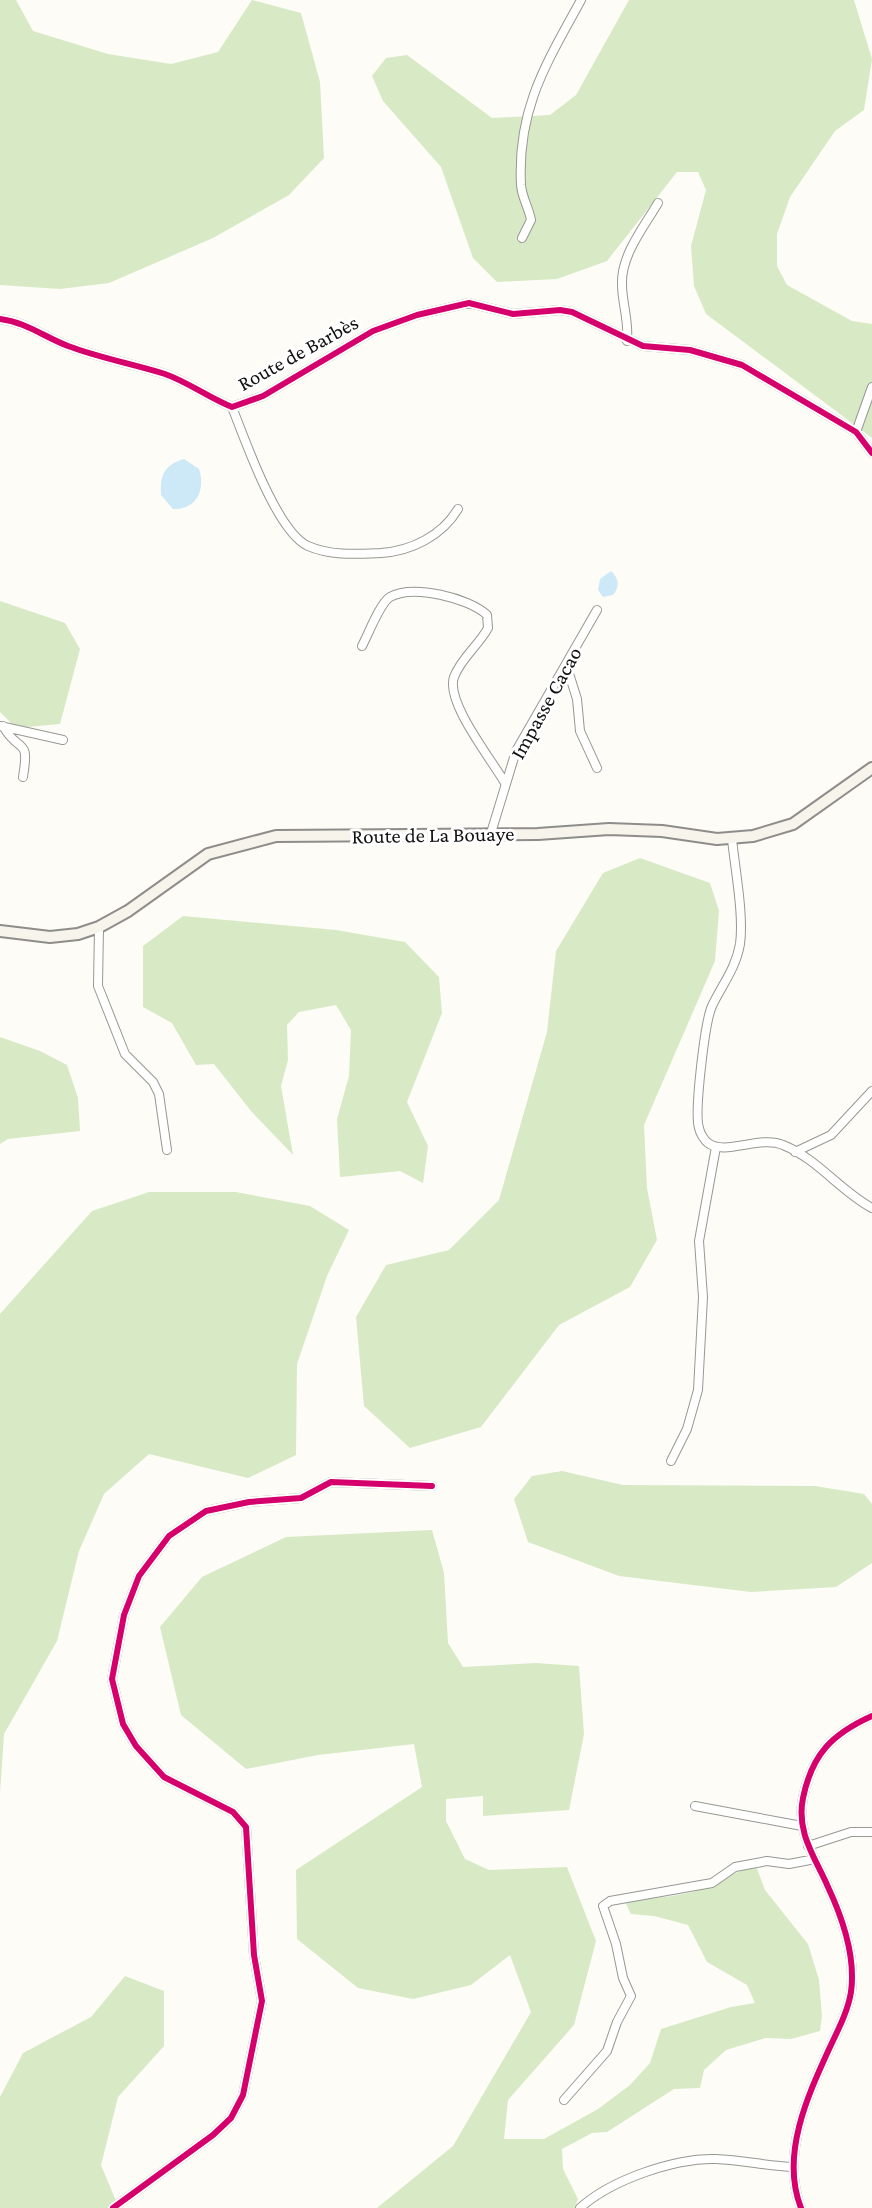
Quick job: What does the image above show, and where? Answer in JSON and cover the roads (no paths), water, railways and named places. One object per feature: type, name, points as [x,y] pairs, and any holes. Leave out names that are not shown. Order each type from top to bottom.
[{"type":"main road","name":"Route de La Bouaye","points":[[0,931],[51,936],[78,934],[99,927],[128,912],[182,870],[208,854],[276,837],[636,829],[732,839],[753,837],[793,824],[872,768]]},
{"type":"street","points":[[522,238],[531,220],[521,184],[526,114],[536,83],[581,0]]},
{"type":"street","points":[[627,340],[629,321],[621,282],[624,264],[658,203]]},
{"type":"street","name":"Route de Barbès","points":[[0,319],[20,322],[65,345],[111,362],[167,375],[232,407],[262,396],[373,331],[417,315],[469,303],[513,314],[560,310],[572,312],[627,340],[644,346],[690,350],[742,364],[856,432],[872,453]]},
{"type":"street","points":[[856,432],[872,387]]},
{"type":"street","points":[[232,407],[276,509],[297,540],[309,546],[347,554],[401,552],[433,536],[458,509]]},
{"type":"street","points":[[362,646],[382,606],[388,598],[396,595],[417,592],[460,599],[483,611],[487,615],[488,628],[461,664],[453,678],[453,688],[468,725],[504,783]]},
{"type":"street","name":"Impasse Cacao","points":[[491,833],[504,783],[516,751],[597,610]]},
{"type":"street","points":[[566,664],[577,699],[580,731],[597,768]]},
{"type":"street","points":[[2,726],[63,740]]},
{"type":"street","points":[[2,726],[10,738],[24,746],[26,751],[23,777]]},
{"type":"street","points":[[732,839],[740,942],[736,962],[711,1008],[699,1097],[698,1126],[705,1142],[716,1148],[767,1141],[782,1144],[810,1159],[853,1198],[872,1208]]},
{"type":"street","points":[[99,927],[98,986],[125,1054],[153,1082],[159,1094],[168,1150]]},
{"type":"street","points":[[795,1152],[831,1135],[872,1092]]},
{"type":"street","points":[[671,1461],[687,1429],[698,1390],[703,1297],[699,1241],[716,1148]]},
{"type":"street","points":[[113,2208],[213,2135],[231,2118],[243,2095],[262,2001],[254,1955],[246,1827],[233,1812],[164,1776],[142,1754],[123,1724],[111,1679],[124,1614],[139,1576],[169,1536],[206,1511],[249,1502],[301,1498],[331,1482],[432,1486]]},
{"type":"street","points":[[801,2208],[794,2167],[796,2143],[807,2098],[843,2020],[850,1993],[850,1956],[842,1919],[808,1846],[802,1826],[803,1798],[810,1770],[824,1747],[835,1735],[872,1716]]},
{"type":"street","points":[[695,1806],[802,1826]]},
{"type":"street","points":[[808,1846],[851,1832],[872,1832]]},
{"type":"street","points":[[564,2100],[607,2051],[617,2022],[631,1996],[623,1978],[616,1944],[603,1906],[610,1901],[712,1883],[735,1867],[767,1861],[789,1864],[815,1859]]},
{"type":"street","points":[[580,2208],[632,2178],[670,2164],[714,2159],[794,2167]]},
{"type":"water","points":[[184,459],[199,469],[200,491],[188,506],[173,509],[161,495],[161,482],[165,472],[172,464]]},
{"type":"water","points":[[611,571],[618,586],[613,595],[603,597],[598,590],[600,579]]}]
